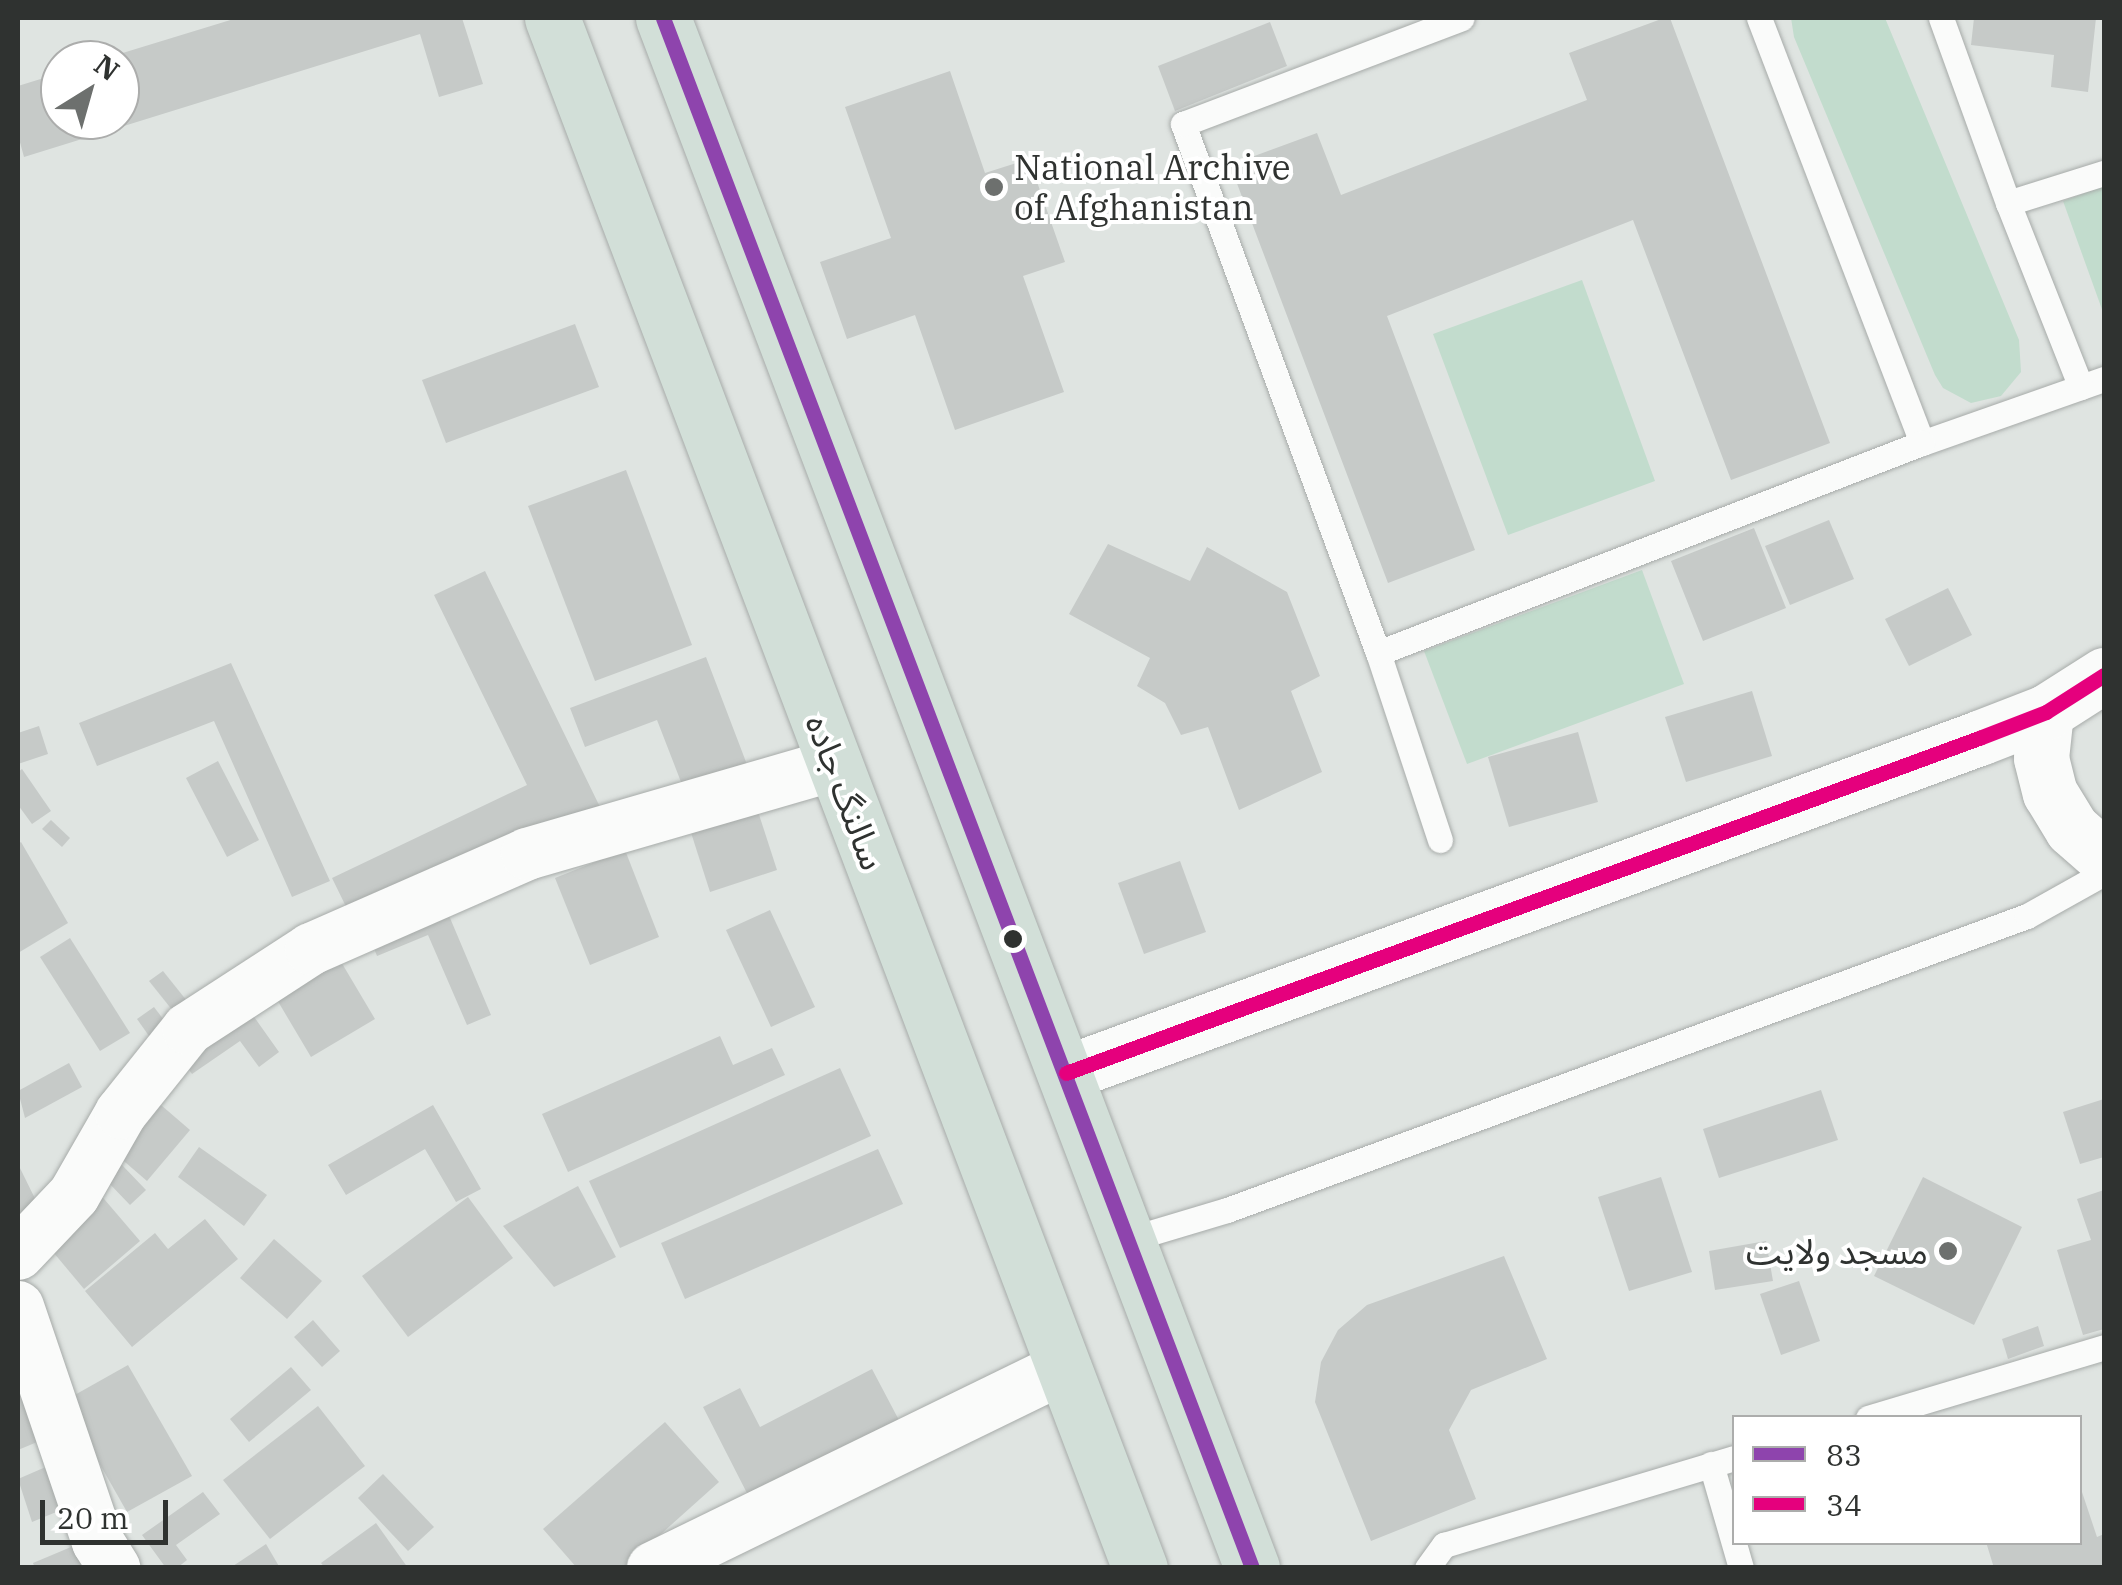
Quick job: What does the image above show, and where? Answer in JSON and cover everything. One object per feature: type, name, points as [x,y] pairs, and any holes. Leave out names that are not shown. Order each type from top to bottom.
[{"type":"highway","points":[[663,18],[1252,1568]]},
{"type":"highway","name":"سالنگ جاده","points":[[568,22],[836,764],[1140,1568]]},
{"type":"street","points":[[1066,1073],[2046,712],[2104,676]]},
{"type":"street","points":[[2046,712],[2041,758],[2050,793],[2072,830],[2104,857]]},
{"type":"street","points":[[18,1254],[74,1195],[121,1113],[188,1029],[311,949],[527,854],[836,764]]},
{"type":"street","points":[[18,1308],[98,1542],[114,1568]]},
{"type":"street","points":[[653,1568],[1065,1367]]},
{"type":"lane","points":[[1440,840],[1378,653],[1183,124],[1462,18]]},
{"type":"lane","points":[[1759,18],[1922,443]]},
{"type":"lane","points":[[1378,653],[1922,443],[2093,383],[2008,204],[1941,18]]},
{"type":"lane","points":[[2008,204],[2104,173]]},
{"type":"lane","points":[[1127,1240],[1227,1210],[2027,916],[2104,873]]},
{"type":"lane","points":[[1878,1415],[2104,1347]]},
{"type":"lane","points":[[1427,1568],[1444,1545],[1723,1461],[1732,1514]]},
{"type":"green space","points":[[1791,18],[1885,18],[2019,340],[2021,372],[2001,396],[1971,403],[1943,388],[1935,375],[1794,37]]},
{"type":"green space","points":[[2104,186],[2104,315],[2063,201]]},
{"type":"green space","points":[[1582,280],[1655,481],[1508,535],[1433,334]]},
{"type":"green space","points":[[1642,570],[1684,684],[1467,764],[1424,651]]},
{"type":"building","points":[[237,18],[462,18],[483,84],[439,97],[420,34],[140,121],[140,48]]},
{"type":"building","points":[[1670,18],[1830,443],[1731,480],[1633,220],[1387,316],[1475,550],[1388,583],[1230,165],[1317,133],[1341,195],[1587,100],[1569,53]]},
{"type":"building","points":[[1974,18],[2096,18],[2088,92],[2051,87],[2054,55],[1971,45]]},
{"type":"building","points":[[1270,22],[1287,66],[1175,111],[1158,66]]},
{"type":"building","points":[[950,71],[985,173],[1029,159],[1065,262],[1023,276],[1064,392],[955,430],[915,315],[847,339],[820,262],[891,238],[845,107]]},
{"type":"building","points":[[40,79],[40,140],[79,140],[24,157],[18,135],[18,86]]},
{"type":"building","points":[[575,324],[599,387],[446,443],[422,380]]},
{"type":"building","points":[[626,470],[692,645],[595,681],[528,506]]},
{"type":"building","points":[[1829,520],[1854,579],[1790,605],[1765,546]]},
{"type":"building","points":[[1754,528],[1786,608],[1703,641],[1671,561]]},
{"type":"building","points":[[1108,544],[1190,581],[1207,547],[1287,592],[1320,676],[1291,691],[1322,772],[1239,810],[1208,727],[1181,735],[1165,703],[1137,686],[1150,658],[1069,614]]},
{"type":"building","points":[[485,571],[600,807],[355,925],[332,878],[527,785],[434,595]]},
{"type":"building","points":[[1948,588],[1972,635],[1909,666],[1885,619]]},
{"type":"building","points":[[706,657],[751,775],[688,800],[657,720],[585,747],[570,708]]},
{"type":"building","points":[[231,663],[330,881],[292,897],[214,721],[97,766],[79,723]]},
{"type":"building","points":[[1752,691],[1772,756],[1686,782],[1665,717]]},
{"type":"building","points":[[39,726],[48,754],[18,764],[18,733]]},
{"type":"building","points":[[1578,732],[1598,802],[1509,827],[1488,757]]},
{"type":"building","points":[[218,761],[259,840],[227,857],[186,778]]},
{"type":"building","points":[[22,769],[51,811],[32,824],[18,805],[18,772]]},
{"type":"building","points":[[753,796],[777,870],[710,892],[686,817]]},
{"type":"building","points":[[51,820],[70,838],[62,847],[42,829]]},
{"type":"building","points":[[21,842],[68,923],[18,953],[18,844]]},
{"type":"building","points":[[625,850],[659,937],[590,965],[555,878]]},
{"type":"building","points":[[1180,861],[1206,932],[1144,954],[1118,883]]},
{"type":"building","points":[[442,899],[491,1015],[467,1025],[428,935],[377,956],[367,931]]},
{"type":"building","points":[[770,910],[815,1007],[771,1027],[726,930]]},
{"type":"building","points":[[70,938],[130,1033],[100,1051],[40,957]]},
{"type":"building","points":[[334,950],[375,1019],[311,1057],[270,988]]},
{"type":"building","points":[[163,971],[195,1011],[181,1021],[149,981]]},
{"type":"building","points":[[242,1000],[279,1052],[259,1067],[240,1041],[192,1074],[173,1048]]},
{"type":"building","points":[[154,1007],[179,1040],[161,1053],[137,1019]]},
{"type":"building","points":[[720,1036],[733,1065],[772,1048],[785,1075],[568,1172],[542,1114]]},
{"type":"building","points":[[69,1063],[82,1087],[25,1118],[18,1091]]},
{"type":"building","points":[[840,1068],[871,1136],[620,1248],[589,1181]]},
{"type":"building","points":[[1821,1090],[1838,1140],[1719,1178],[1703,1129]]},
{"type":"building","points":[[154,1099],[190,1130],[147,1181],[111,1150]]},
{"type":"building","points":[[2104,1099],[2104,1157],[2080,1164],[2063,1112]]},
{"type":"building","points":[[433,1105],[481,1189],[456,1202],[425,1149],[346,1195],[328,1165]]},
{"type":"building","points":[[199,1147],[267,1195],[244,1226],[178,1177]]},
{"type":"building","points":[[878,1149],[903,1204],[685,1299],[661,1243]]},
{"type":"building","points":[[18,1164],[46,1221],[18,1234]]},
{"type":"building","points":[[122,1165],[146,1190],[130,1205],[106,1180]]},
{"type":"building","points":[[1661,1177],[1692,1272],[1629,1291],[1598,1197]]},
{"type":"building","name":"مسجد ولایت","points":[[1923,1177],[2022,1227],[1974,1325],[1874,1276]]},
{"type":"building","points":[[93,1186],[140,1241],[84,1289],[38,1234]]},
{"type":"building","points":[[578,1186],[616,1257],[554,1287],[503,1226]]},
{"type":"building","points":[[2104,1190],[2104,1329],[2083,1335],[2057,1250],[2091,1240],[2077,1199]]},
{"type":"building","points":[[468,1197],[513,1258],[408,1337],[362,1276]]},
{"type":"building","points":[[205,1219],[238,1259],[132,1347],[85,1291],[155,1233],[168,1249]]},
{"type":"building","points":[[274,1239],[322,1281],[287,1319],[240,1278]]},
{"type":"building","points":[[1766,1241],[1773,1281],[1715,1290],[1709,1251]]},
{"type":"building","points":[[1504,1256],[1547,1359],[1471,1390],[1449,1430],[1476,1499],[1371,1541],[1315,1402],[1321,1362],[1338,1330],[1367,1305]]},
{"type":"building","points":[[1799,1281],[1820,1341],[1781,1355],[1760,1294]]},
{"type":"building","points":[[313,1320],[340,1351],[322,1367],[294,1337]]},
{"type":"building","points":[[2038,1326],[2044,1346],[2008,1359],[2002,1339]]},
{"type":"building","points":[[128,1365],[192,1476],[127,1512],[64,1401]]},
{"type":"building","points":[[291,1367],[311,1390],[249,1442],[230,1419]]},
{"type":"building","points":[[872,1369],[901,1424],[751,1501],[703,1407],[740,1388],[760,1427]]},
{"type":"building","points":[[18,1380],[54,1435],[18,1450]]},
{"type":"building","points":[[318,1406],[365,1466],[270,1539],[223,1480]]},
{"type":"building","points":[[665,1422],[719,1482],[623,1568],[577,1568],[543,1529]]},
{"type":"building","points":[[48,1466],[66,1508],[32,1522],[18,1479]]},
{"type":"building","points":[[383,1474],[434,1527],[408,1551],[358,1498]]},
{"type":"building","points":[[203,1492],[220,1514],[176,1545],[187,1560],[177,1568],[166,1568],[142,1535]]},
{"type":"building","points":[[2082,1492],[2097,1537],[2104,1534],[2104,1568],[1994,1568],[1987,1545],[2082,1545]]},
{"type":"building","points":[[376,1523],[408,1568],[325,1568],[321,1563]]},
{"type":"building","points":[[83,1542],[93,1568],[35,1568],[33,1563]]},
{"type":"building","points":[[266,1544],[280,1568],[230,1568]]},
{"type":"transit line","name":"83","points":[[663,18],[1252,1568]]},
{"type":"transit line","name":"34","points":[[1066,1073],[1979,738],[2046,712],[2104,675]]},
{"type":"place","name":"National Archive of Afghanistan","points":[[994,187]]},
{"type":"place","name":"مسجد ولایت","points":[[1948,1251]]}]
